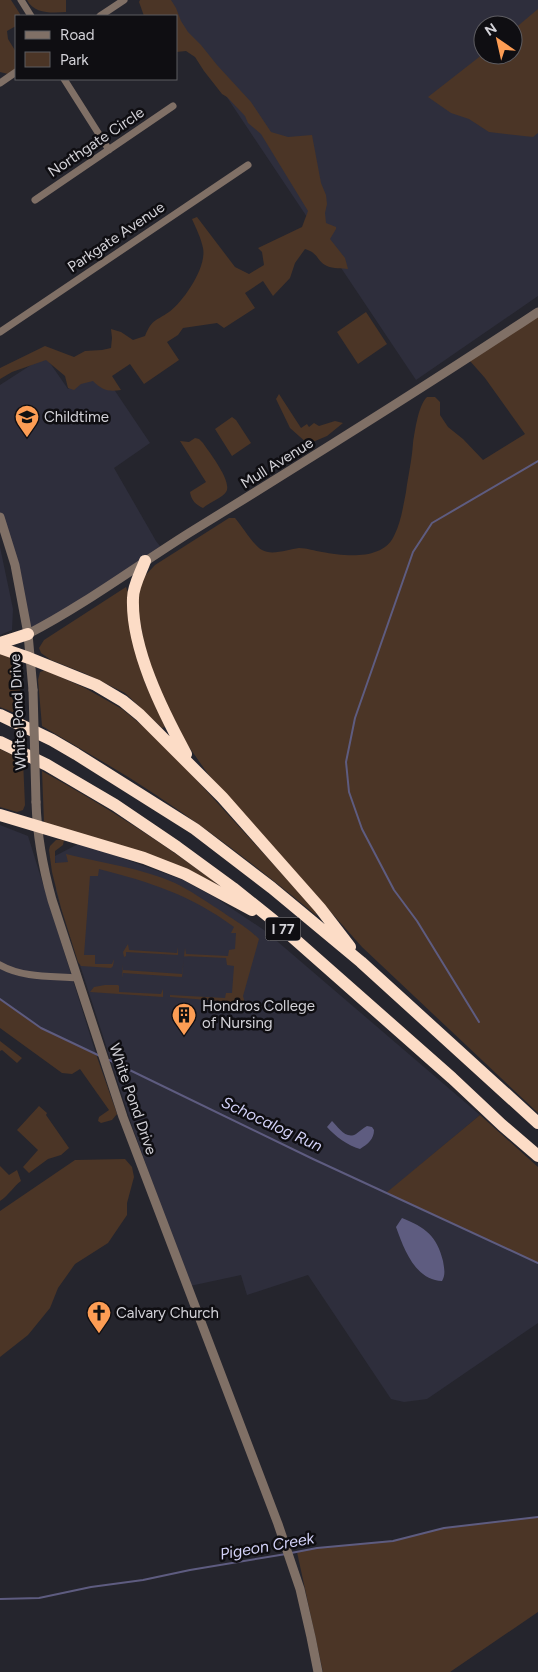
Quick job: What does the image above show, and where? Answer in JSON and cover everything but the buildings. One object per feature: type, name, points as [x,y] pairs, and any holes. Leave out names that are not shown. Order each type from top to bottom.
[{"type":"highway","points":[[145,561],[133,596],[136,636],[168,721],[193,767]]},
{"type":"highway","points":[[0,643],[28,634]]},
{"type":"highway","points":[[0,648],[96,685],[123,701],[156,730],[193,767],[335,925],[360,962]]},
{"type":"highway","name":"I 77","points":[[0,715],[76,754],[195,829],[272,888],[360,962],[538,1123]]},
{"type":"highway","name":"I 77","points":[[0,742],[47,765],[142,823],[211,871],[273,920],[538,1156]]},
{"type":"highway","points":[[0,815],[135,855],[170,868],[273,920]]},
{"type":"street","points":[[21,0],[31,15]]},
{"type":"street","points":[[102,15],[124,0]]},
{"type":"street","points":[[0,83],[15,73]]},
{"type":"street","points":[[65,80],[109,150]]},
{"type":"street","name":"Northgate Circle","points":[[35,200],[173,106]]},
{"type":"street","name":"Parkgate Avenue","points":[[0,332],[248,165]]},
{"type":"street","name":"Mull Avenue","points":[[28,634],[54,620],[145,561],[388,410],[538,312]]},
{"type":"street","name":"White Pond Drive","points":[[0,517],[16,565],[28,634],[33,690],[36,826],[52,900],[106,1060],[123,1118],[278,1524],[300,1589],[318,1672]]},
{"type":"street","points":[[0,965],[10,970],[30,975],[78,978]]},
{"type":"shaded area","points":[[162,0],[538,0],[538,296],[416,380],[178,24],[178,15],[175,15]]},
{"type":"shaded area","points":[[45,356],[68,389],[99,367],[150,443],[114,468],[163,550],[28,634],[0,517],[0,385]]},
{"type":"shaded area","points":[[0,547],[13,609],[12,630],[0,635]]},
{"type":"shaded area","points":[[0,825],[28,836],[96,1054],[41,1028],[0,999]]},
{"type":"shaded area","points":[[80,843],[183,880],[216,898],[264,930],[480,1115],[387,1193],[538,1263],[538,1323],[427,1399],[404,1402],[391,1399],[308,1275],[247,1295],[241,1275],[190,1286],[132,1126],[56,891],[55,856]]},
{"type":"shaded area","points":[[332,1121],[342,1132],[349,1135],[356,1134],[367,1126],[372,1127],[374,1130],[373,1136],[360,1149],[355,1148],[327,1127]]},
{"type":"shaded area","points":[[402,1218],[423,1229],[437,1245],[443,1261],[444,1273],[442,1281],[425,1275],[412,1262],[396,1227]]},
{"type":"green space","points":[[0,0],[11,0],[20,14],[15,15],[15,27],[7,31],[8,39],[15,50],[15,69],[8,74],[0,72]]},
{"type":"green space","points":[[27,0],[66,0],[66,12],[44,12],[34,8]]},
{"type":"green space","points":[[140,0],[171,0],[188,32],[251,102],[271,132],[288,137],[312,135],[321,183],[326,195],[326,223],[336,227],[330,239],[345,258],[348,269],[327,266],[313,253],[305,249],[295,263],[290,278],[273,296],[263,281],[245,293],[255,308],[224,328],[217,323],[183,328],[178,335],[167,342],[179,360],[144,384],[130,364],[112,376],[121,390],[106,390],[93,381],[81,384],[74,390],[68,388],[65,376],[46,360],[12,372],[0,379],[0,368],[45,346],[74,357],[85,351],[111,348],[111,329],[121,332],[133,340],[145,336],[152,323],[169,312],[181,300],[198,274],[203,256],[203,248],[192,219],[197,217],[235,267],[249,274],[264,265],[262,252],[258,248],[302,227],[308,211],[261,134],[248,123],[245,116],[222,94],[195,57],[186,51],[178,52],[178,15],[144,15]]},
{"type":"green space","points":[[538,9],[538,133],[533,137],[489,132],[469,119],[451,113],[428,97],[473,62],[473,65],[523,65],[523,22]]},
{"type":"green space","points":[[366,312],[387,344],[358,364],[337,332]]},
{"type":"green space","points":[[538,316],[538,1113],[362,947],[208,774],[175,727],[146,653],[135,594],[141,580],[155,565],[229,518],[235,518],[255,544],[266,552],[305,548],[331,553],[362,555],[381,550],[394,536],[400,520],[417,419],[421,406],[427,397],[435,397],[440,402],[440,415],[448,427],[463,439],[483,460],[525,434],[485,378],[470,361]]},
{"type":"green space","points":[[279,394],[301,428],[307,424],[309,427],[314,423],[319,426],[335,421],[343,423],[327,436],[308,444],[290,428],[276,399]]},
{"type":"green space","points":[[232,417],[251,443],[232,456],[215,429]]},
{"type":"green space","points":[[195,438],[203,443],[215,460],[223,474],[227,487],[224,494],[203,508],[194,502],[190,492],[206,482],[180,441],[189,442]]},
{"type":"green space","points":[[126,587],[145,683],[165,727],[162,728],[125,693],[84,673],[51,660],[41,653],[39,648],[44,640]]},
{"type":"green space","points":[[0,651],[15,657],[19,673],[22,716],[0,707]]},
{"type":"green space","points":[[45,670],[85,688],[122,709],[161,741],[315,910],[317,916],[238,853],[177,809],[128,777],[42,726],[38,680],[40,672]]},
{"type":"green space","points":[[0,749],[23,760],[25,805],[23,810],[17,812],[0,807]]},
{"type":"green space","points":[[42,771],[138,828],[228,892],[44,823]]},
{"type":"green space","points":[[56,840],[64,840],[63,845],[55,851],[55,863],[68,862],[66,854],[162,878],[197,896],[239,923],[259,939],[243,996],[245,1003],[170,997],[170,995],[225,998],[226,993],[232,993],[234,966],[227,965],[226,958],[184,956],[185,948],[186,954],[228,956],[229,950],[235,949],[236,933],[231,933],[234,927],[202,906],[170,891],[99,869],[98,876],[90,876],[84,955],[95,955],[95,964],[112,964],[114,959],[113,966],[111,968],[81,966],[78,962],[61,908],[52,872],[49,850]]},
{"type":"green space","points":[[128,944],[129,950],[177,953],[178,947],[178,955],[126,952],[124,957],[123,952]]},
{"type":"green space","points":[[184,960],[182,977],[123,973],[122,978],[123,964],[123,970],[182,974]]},
{"type":"green space","points":[[118,985],[119,992],[161,994],[163,989],[163,997],[90,992],[94,987]]},
{"type":"green space","points":[[0,999],[41,1028],[96,1054],[117,1114],[112,1120],[101,1123],[98,1121],[99,1117],[109,1110],[80,1069],[72,1074],[62,1073],[0,1028]]},
{"type":"green space","points":[[0,1041],[22,1058],[17,1063],[2,1050],[0,1051]]},
{"type":"green space","points":[[39,1106],[47,1113],[46,1115],[69,1148],[61,1155],[48,1159],[29,1173],[23,1167],[38,1150],[17,1130]]},
{"type":"green space","points":[[480,1115],[538,1167],[538,1263],[386,1193]]},
{"type":"green space","points":[[125,1159],[132,1167],[134,1177],[127,1203],[127,1215],[108,1243],[75,1264],[58,1288],[50,1308],[28,1335],[0,1357],[0,1211],[75,1160]]},
{"type":"green space","points":[[0,1166],[9,1175],[17,1170],[21,1181],[0,1201]]},
{"type":"green space","points":[[538,1517],[538,1612],[450,1672],[323,1672],[297,1552],[317,1548],[393,1541],[444,1528]]},
{"type":"waterway","points":[[479,1022],[417,921],[394,890],[362,829],[349,792],[346,762],[355,718],[413,552],[432,523],[538,461]]},
{"type":"waterway","name":"Schocalog Run","points":[[0,999],[41,1028],[100,1056]]},
{"type":"waterway","name":"Schocalog Run","points":[[109,1060],[313,1159],[538,1263]]},
{"type":"waterway","name":"Pigeon Creek","points":[[291,1553],[317,1548],[393,1541],[444,1528],[538,1517]]},
{"type":"waterway","name":"Pigeon Creek","points":[[0,1599],[39,1598],[91,1587],[143,1580],[286,1554]]},
{"type":"place","name":"Childtime","points":[[27,438]]},
{"type":"place","name":"Hondros College of Nursing","points":[[184,1036]]},
{"type":"place","name":"Calvary Church","points":[[99,1334]]}]
